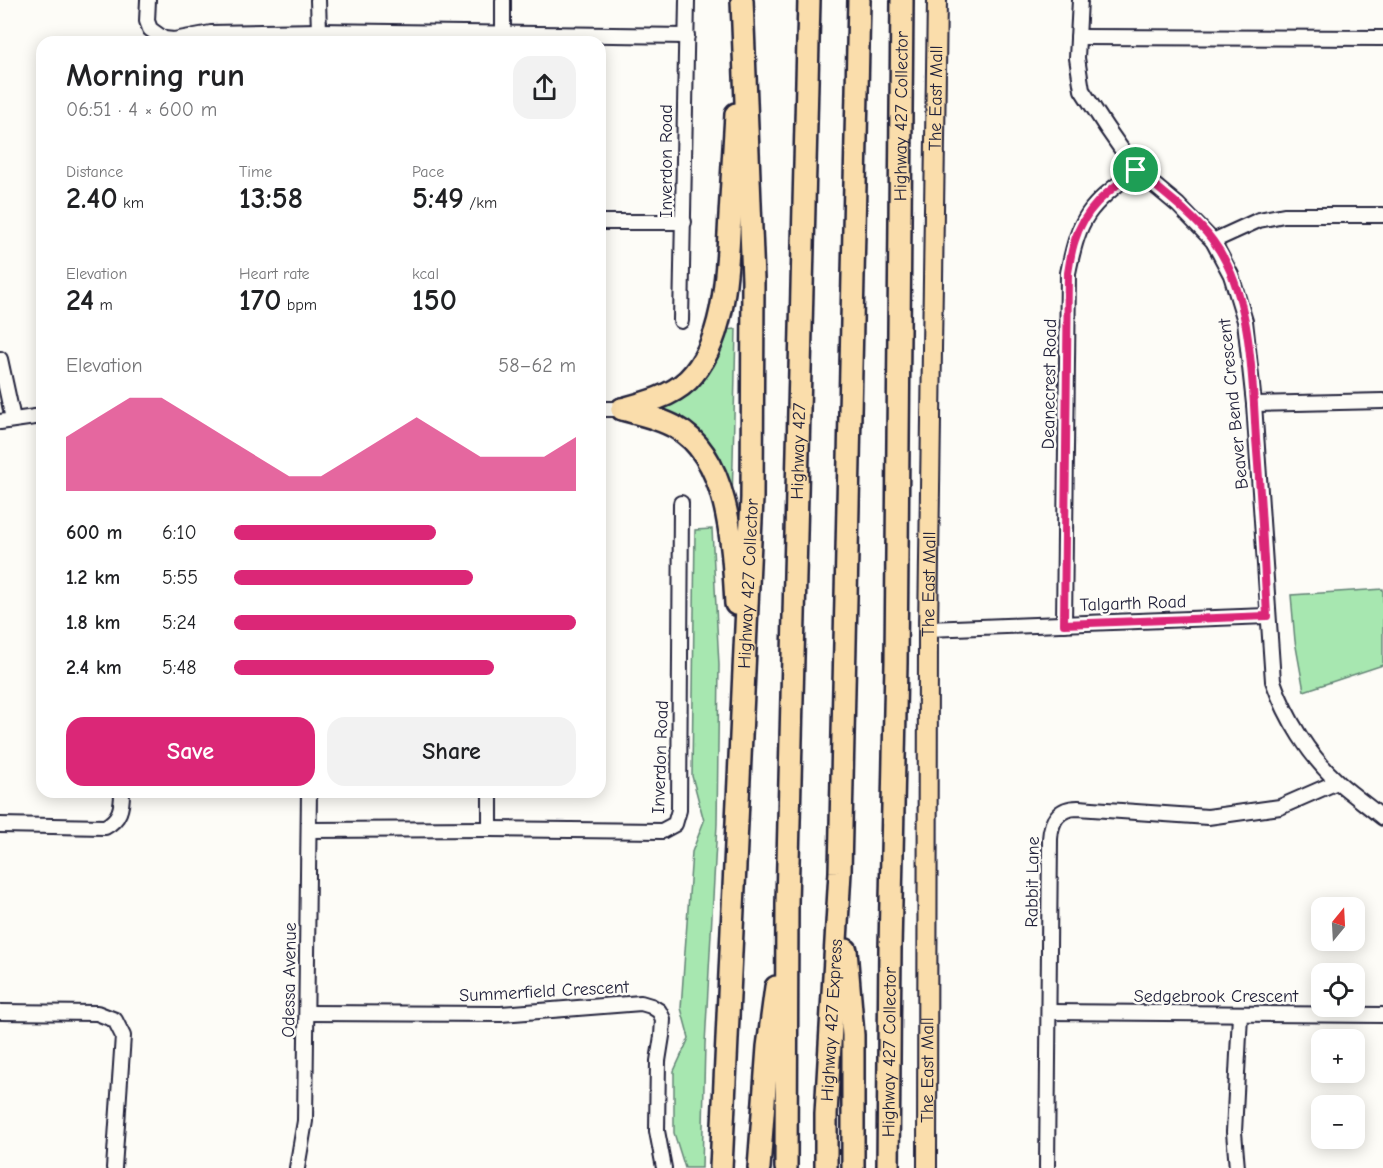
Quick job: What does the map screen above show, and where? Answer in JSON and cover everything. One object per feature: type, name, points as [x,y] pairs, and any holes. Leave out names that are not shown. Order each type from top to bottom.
[{"type":"highway","name":"Highway 427","points":[[787,903],[809,0]]},
{"type":"highway","points":[[853,1168],[853,1035],[840,872],[859,0]]},
{"type":"highway","name":"Highway 427 Collector","points":[[888,1168],[902,0]]},
{"type":"highway","points":[[622,409],[662,397],[677,388],[692,376],[709,350],[725,285],[742,4]]},
{"type":"highway","name":"Highway 427 Collector","points":[[721,1168],[751,522],[753,389],[751,200],[742,4]]},
{"type":"highway","points":[[622,409],[676,428],[690,437],[714,471],[723,501],[732,552],[742,739]]},
{"type":"highway","name":"Highway 427 Express","points":[[826,1168],[826,1114],[840,872]]},
{"type":"highway","points":[[759,1168],[768,1047],[787,903]]},
{"type":"highway","points":[[786,1168],[787,903]]},
{"type":"main road","name":"The East Mall","points":[[927,1168],[928,629],[937,0]]},
{"type":"street","points":[[148,0],[147,21],[150,29],[160,36]]},
{"type":"street","points":[[318,0],[319,31]]},
{"type":"street","points":[[503,0],[503,33]]},
{"type":"street","name":"Inverdon Road","points":[[681,321],[687,0]]},
{"type":"street","name":"Beaver Bend Crescent","points":[[1080,0],[1077,58],[1082,90],[1136,170],[1178,205],[1213,241],[1231,275],[1245,321],[1254,404],[1267,616],[1273,681],[1280,702],[1301,739],[1337,782],[1383,818]]},
{"type":"street","points":[[195,36],[211,33],[319,31],[687,36]]},
{"type":"street","points":[[1078,37],[1383,38]]},
{"type":"street","name":"Deanecrest Road","points":[[1064,624],[1068,273],[1075,240],[1086,214],[1100,198],[1136,170]]},
{"type":"street","points":[[1213,241],[1259,220],[1284,215],[1383,215]]},
{"type":"street","points":[[606,222],[684,222]]},
{"type":"street","points":[[0,359],[6,420],[36,417]]},
{"type":"street","points":[[1254,404],[1383,401]]},
{"type":"street","points":[[606,409],[622,409]]},
{"type":"street","name":"Inverdon Road","points":[[309,830],[662,831],[675,824],[679,810],[681,503]]},
{"type":"street","name":"Talgarth Road","points":[[928,629],[1267,616]]},
{"type":"street","name":"Rabbit Lane","points":[[1047,1168],[1050,839],[1052,824],[1060,813],[1078,807],[1208,817],[1280,807],[1337,782]]},
{"type":"street","points":[[0,825],[105,827],[113,823],[121,812],[122,798]]},
{"type":"street","name":"Odessa Avenue","points":[[297,1168],[305,1121],[309,798]]},
{"type":"street","points":[[490,798],[490,829]]},
{"type":"street","name":"Summerfield Crescent","points":[[307,1013],[501,1014],[640,1003],[651,1006],[659,1011],[663,1019],[663,1036],[658,1061],[657,1131],[664,1168]]},
{"type":"street","points":[[0,1012],[97,1013],[115,1020],[123,1036],[114,1168]]},
{"type":"street","name":"Sedgebrook Crescent","points":[[1048,1012],[1383,1015]]},
{"type":"street","points":[[1237,1168],[1234,1132],[1240,1015]]},
{"type":"green space","points":[[736,329],[732,504],[664,415],[663,403],[726,330]]},
{"type":"green space","points":[[712,529],[719,665],[717,824],[705,1044],[702,1168],[685,1168],[674,1133],[674,1071],[689,1038],[681,1008],[692,852],[704,821],[692,776],[695,530]]},
{"type":"green space","points":[[1383,589],[1383,665],[1304,691],[1295,641],[1291,595]]},
{"type":"route","points":[[1136,170],[1178,205],[1213,241],[1231,275],[1245,321],[1254,404],[1267,616],[1064,624],[1068,273],[1075,240],[1086,214],[1100,198],[1136,170]]}]
